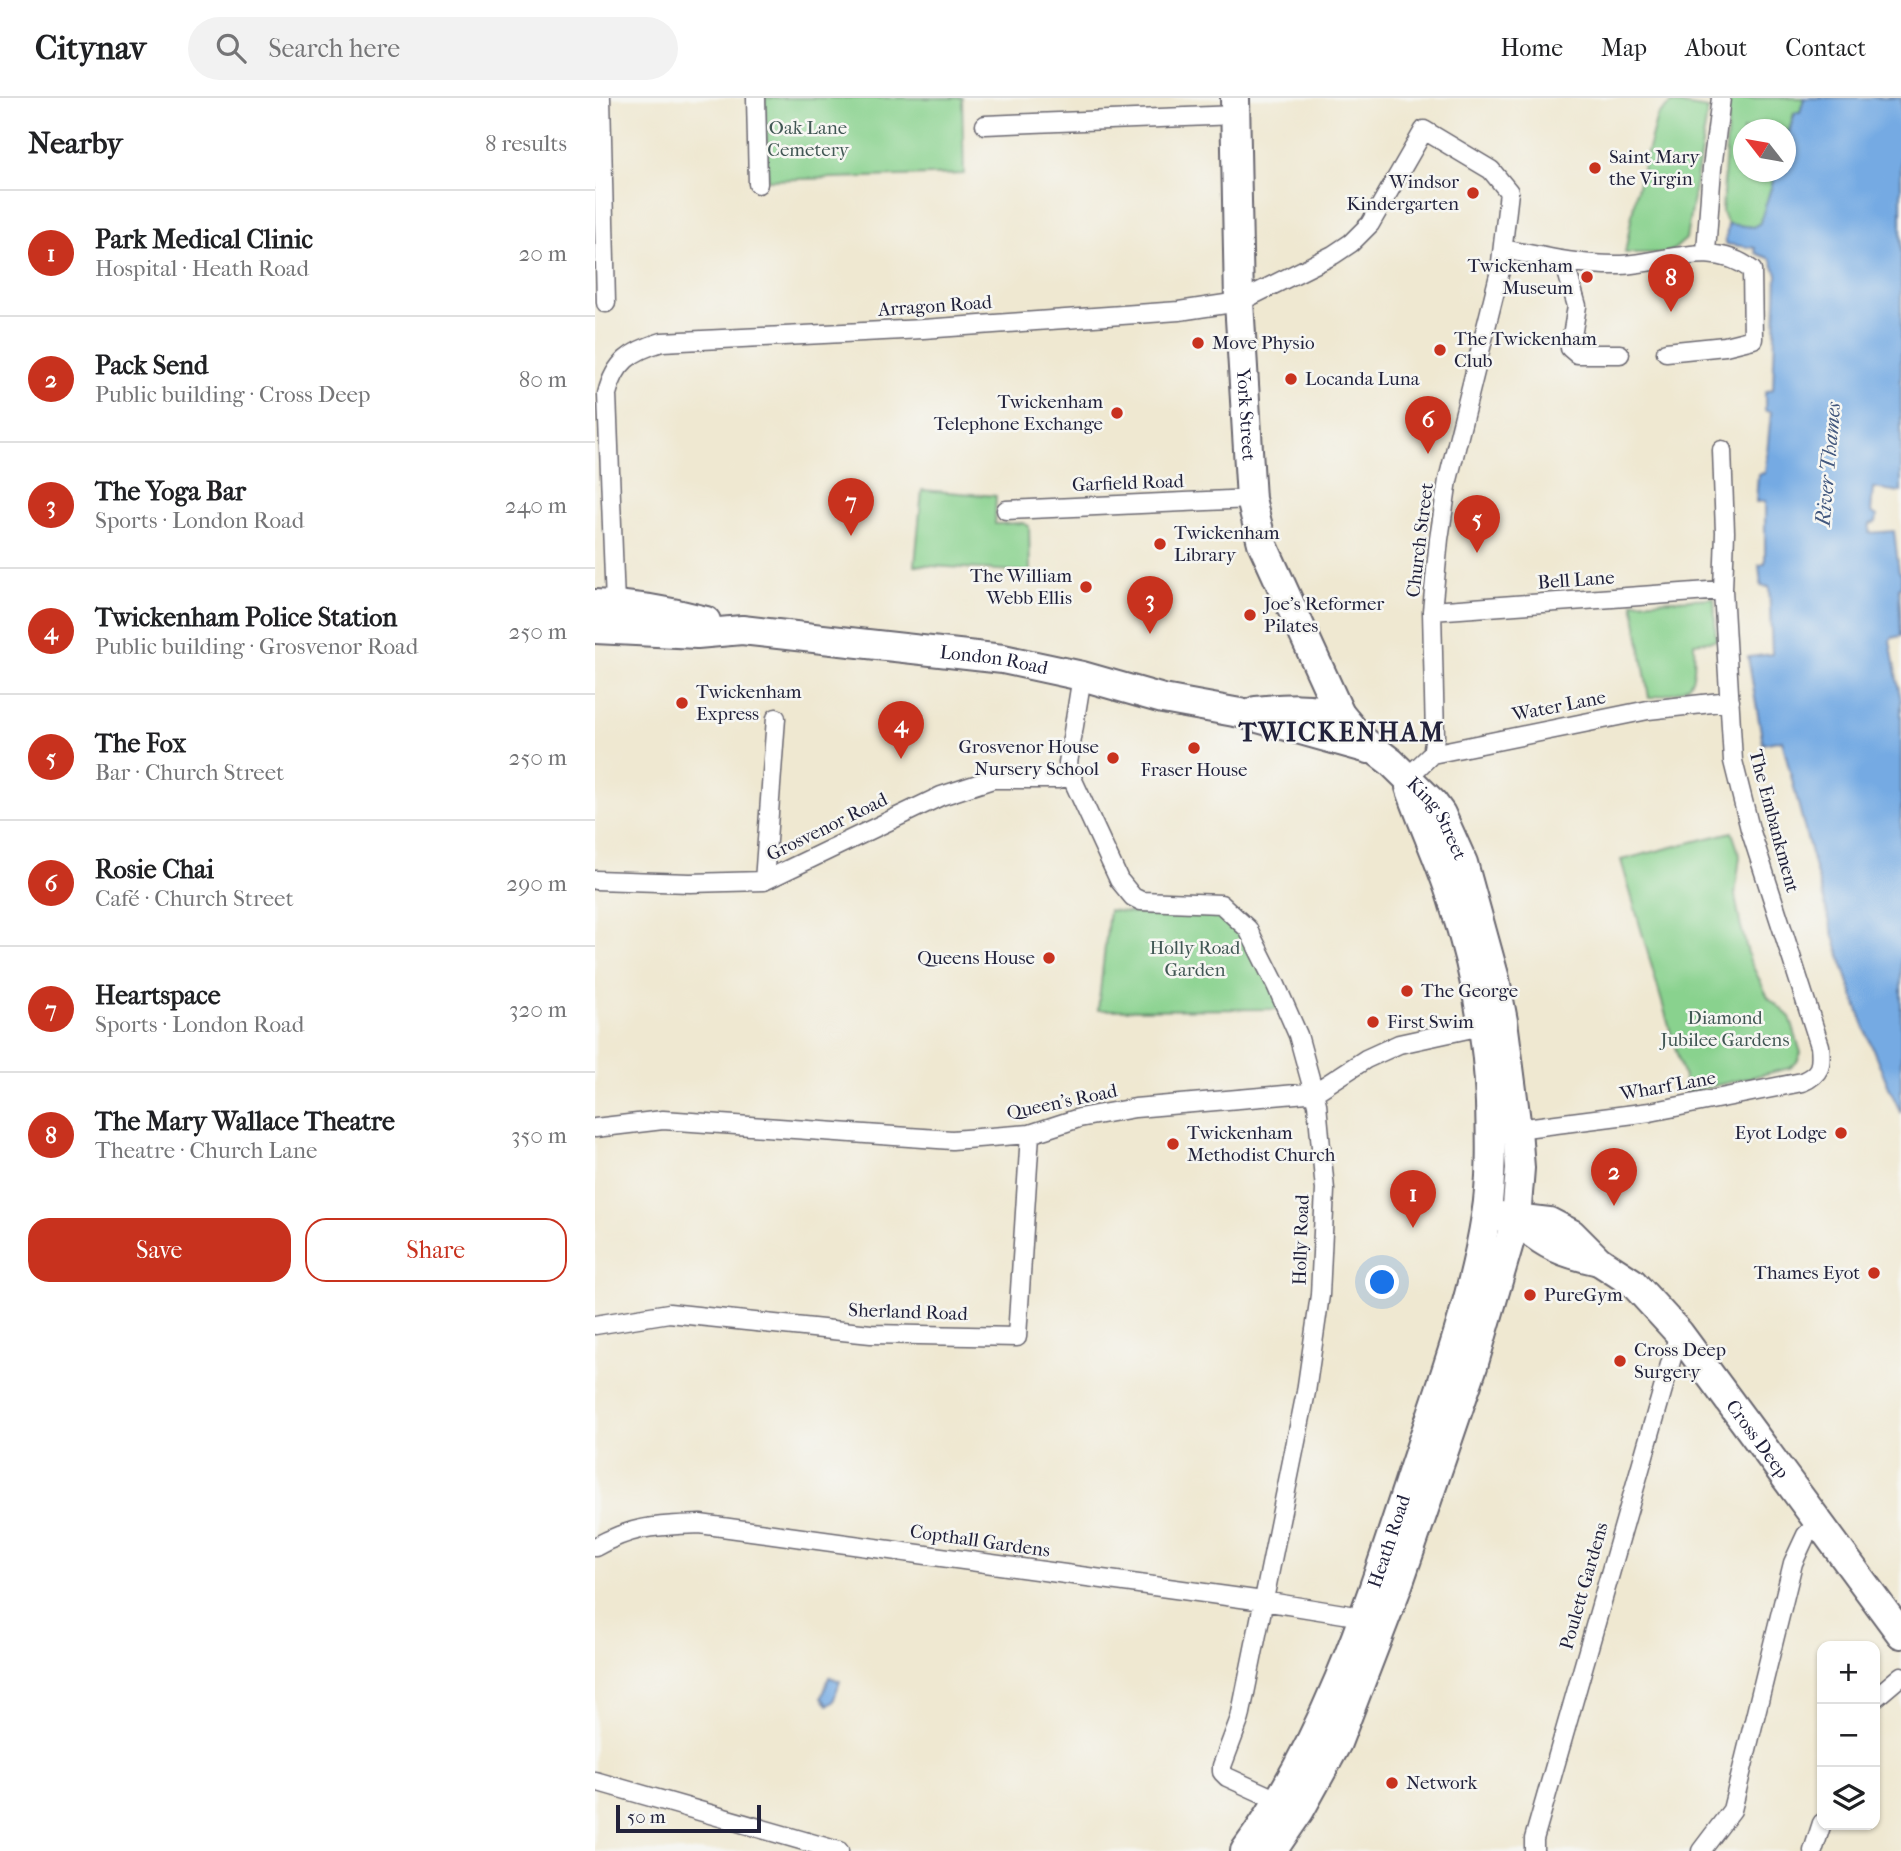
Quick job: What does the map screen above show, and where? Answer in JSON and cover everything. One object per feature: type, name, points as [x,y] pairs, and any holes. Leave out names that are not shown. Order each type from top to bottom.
[{"type":"main road","name":"York Street","points":[[1235,106],[1239,302],[1251,499],[1262,543],[1340,714]]},
{"type":"main road","name":"London Road","points":[[605,617],[702,619],[741,630],[967,654],[1082,676],[1163,699],[1240,713],[1375,751]]},
{"type":"main road","name":"London Road","points":[[1240,713],[1291,708],[1318,709],[1340,714],[1361,739],[1407,778]]},
{"type":"main road","name":"King Street","points":[[1407,778],[1441,814],[1463,863],[1492,967],[1486,1213]]},
{"type":"main road","name":"King Street","points":[[1492,1024],[1517,1129],[1520,1182],[1516,1219]]},
{"type":"main road","name":"Cross Deep","points":[[1486,1213],[1516,1219],[1533,1235],[1560,1251],[1599,1261],[1633,1283],[1679,1334],[1901,1634]]},
{"type":"main road","name":"Heath Road","points":[[1372,1622],[1474,1274],[1486,1213]]},
{"type":"main road","name":"Heath Road","points":[[1272,1851],[1304,1759],[1341,1679],[1372,1622],[1473,1366],[1516,1219]]},
{"type":"main road","name":"Heath Road","points":[[1245,1851],[1289,1806]]},
{"type":"street","points":[[601,98],[600,252],[606,303]]},
{"type":"street","points":[[756,98],[758,184]]},
{"type":"street","points":[[1706,253],[1712,168],[1721,98]]},
{"type":"street","points":[[985,125],[1235,106]]},
{"type":"street","name":"Arragon Road","points":[[605,617],[607,394],[618,368],[628,356],[639,349],[662,342],[923,329],[1179,311],[1239,302],[1333,255],[1351,243],[1370,224],[1425,130]]},
{"type":"street","name":"Church Street","points":[[1425,130],[1491,170],[1509,192],[1500,271],[1448,480],[1439,539],[1432,611],[1435,737],[1431,754]]},
{"type":"street","points":[[1503,249],[1565,261],[1621,265],[1706,253],[1734,258],[1752,270],[1753,339],[1725,346],[1666,352]]},
{"type":"street","points":[[1565,261],[1577,306],[1570,348],[1577,354],[1620,355]]},
{"type":"street","name":"The Embankment","points":[[1722,450],[1725,532],[1723,590],[1734,761],[1751,829],[1820,1046],[1820,1069]]},
{"type":"street","name":"Garfield Road","points":[[1006,510],[1251,499]]},
{"type":"street","name":"Bell Lane","points":[[1432,611],[1723,590]]},
{"type":"street","name":"Holly Road","points":[[1082,676],[1068,763],[1071,776],[1119,880],[1133,897],[1149,903],[1221,904],[1248,929],[1298,1035],[1314,1091],[1325,1190],[1320,1295],[1306,1392],[1240,1718],[1222,1766],[1222,1772],[1227,1777],[1289,1806]]},
{"type":"street","name":"Water Lane","points":[[1431,754],[1647,710],[1730,701]]},
{"type":"street","points":[[764,881],[776,718]]},
{"type":"street","points":[[1407,778],[1431,754]]},
{"type":"street","name":"Grosvenor Road","points":[[595,880],[690,883],[764,881],[940,796],[993,779],[1058,779],[1071,776]]},
{"type":"street","name":"Queen's Road","points":[[595,1128],[663,1120],[952,1140],[1030,1134],[1079,1118],[1135,1108],[1314,1091],[1366,1059],[1399,1044],[1492,1024]]},
{"type":"street","name":"Wharf Lane","points":[[1517,1129],[1650,1112],[1763,1090],[1802,1082],[1817,1074],[1820,1069]]},
{"type":"street","name":"Sherland Road","points":[[595,1325],[669,1313],[871,1334],[1017,1337],[1030,1134]]},
{"type":"street","name":"Poulett Gardens","points":[[1534,1851],[1534,1839],[1679,1334]]},
{"type":"street","points":[[1701,1851],[1732,1810],[1793,1563],[1806,1535],[1819,1522]]},
{"type":"street","name":"Copthall Gardens","points":[[595,1547],[619,1534],[647,1526],[700,1524],[1263,1601],[1372,1622]]},
{"type":"street","points":[[1880,1695],[1901,1676]]},
{"type":"street","points":[[595,1781],[836,1851]]},
{"type":"street","points":[[1813,1851],[1820,1830]]},
{"type":"green space","name":"Oak Lane Cemetery","points":[[765,98],[962,98],[964,174],[768,180]]},
{"type":"green space","points":[[1729,98],[1804,98],[1800,113],[1794,113],[1792,119],[1733,119],[1733,182],[1773,182],[1760,223],[1753,227],[1728,224],[1722,212]]},
{"type":"green space","points":[[1671,103],[1708,109],[1686,239],[1672,251],[1625,253],[1636,193],[1657,116]]},
{"type":"green space","points":[[922,490],[996,496],[995,524],[1023,523],[1029,526],[1030,572],[915,565]]},
{"type":"green space","points":[[1714,598],[1716,640],[1694,643],[1694,670],[1689,685],[1675,692],[1649,698],[1633,602]]},
{"type":"green space","name":"Diamond Jubilee Gardens","points":[[1732,832],[1740,856],[1735,895],[1750,961],[1768,997],[1790,1017],[1801,1053],[1790,1068],[1688,1092],[1621,860]]},
{"type":"green space","name":"Holly Road Garden","points":[[1203,907],[1229,918],[1253,950],[1284,1009],[1098,1010],[1109,910],[1151,915]]},
{"type":"water","name":"River Thames","points":[[1804,98],[1901,98],[1901,492],[1873,488],[1871,512],[1877,516],[1876,522],[1870,524],[1869,533],[1894,531],[1901,573],[1901,636],[1890,641],[1901,701],[1901,1113],[1863,1023],[1832,930],[1782,740],[1763,744],[1748,657],[1772,654],[1769,587],[1761,586],[1759,565],[1765,564],[1765,501],[1756,502],[1758,474],[1765,473],[1771,412],[1765,411],[1765,392],[1773,389],[1777,274],[1771,259],[1756,253],[1755,248],[1725,244],[1728,224],[1753,227],[1760,223],[1773,182],[1796,182],[1796,119],[1793,119],[1795,113],[1800,113]]},
{"type":"water","points":[[829,1677],[840,1681],[833,1702],[828,1705],[822,1698]]},
{"type":"place","name":"Saint Mary the Virgin","points":[[1595,168]]},
{"type":"place","name":"Windsor Kindergarten","points":[[1473,193]]},
{"type":"place","name":"Twickenham Museum","points":[[1587,277]]},
{"type":"place","name":"The Mary Wallace Theatre","points":[[1671,312]]},
{"type":"place","name":"Move Physio","points":[[1198,343]]},
{"type":"place","name":"The Twickenham Club","points":[[1440,350]]},
{"type":"place","name":"Locanda Luna","points":[[1291,379]]},
{"type":"place","name":"Twickenham Telephone Exchange","points":[[1117,413]]},
{"type":"place","name":"Rosie Chai","points":[[1428,454]]},
{"type":"place","name":"Heartspace","points":[[851,536]]},
{"type":"place","name":"Twickenham Library","points":[[1160,544]]},
{"type":"place","name":"The Fox","points":[[1477,553]]},
{"type":"place","name":"The William Webb Ellis","points":[[1086,587]]},
{"type":"place","name":"Joe's Reformer Pilates","points":[[1250,615]]},
{"type":"place","name":"The Yoga Bar","points":[[1150,634]]},
{"type":"place","name":"Twickenham Express","points":[[682,703]]},
{"type":"place","name":"Fraser House","points":[[1194,748]]},
{"type":"place","name":"Grosvenor House Nursery School","points":[[1113,758]]},
{"type":"place","name":"Twickenham Police Station","points":[[901,759]]},
{"type":"place","name":"Queens House","points":[[1049,958]]},
{"type":"place","name":"The George","points":[[1407,991]]},
{"type":"place","name":"First Swim","points":[[1373,1022]]},
{"type":"place","name":"Eyot Lodge","points":[[1841,1133]]},
{"type":"place","name":"Twickenham Methodist Church","points":[[1173,1144]]},
{"type":"place","name":"Pack Send","points":[[1614,1206]]},
{"type":"place","name":"Park Medical Clinic","points":[[1413,1228]]},
{"type":"place","name":"Thames Eyot","points":[[1874,1273]]},
{"type":"place","name":"PureGym","points":[[1530,1295]]},
{"type":"place","name":"Cross Deep Surgery","points":[[1620,1361]]},
{"type":"place","name":"Network","points":[[1392,1783]]},
{"type":"district","name":"TWICKENHAM","points":[[1342,732]]}]
